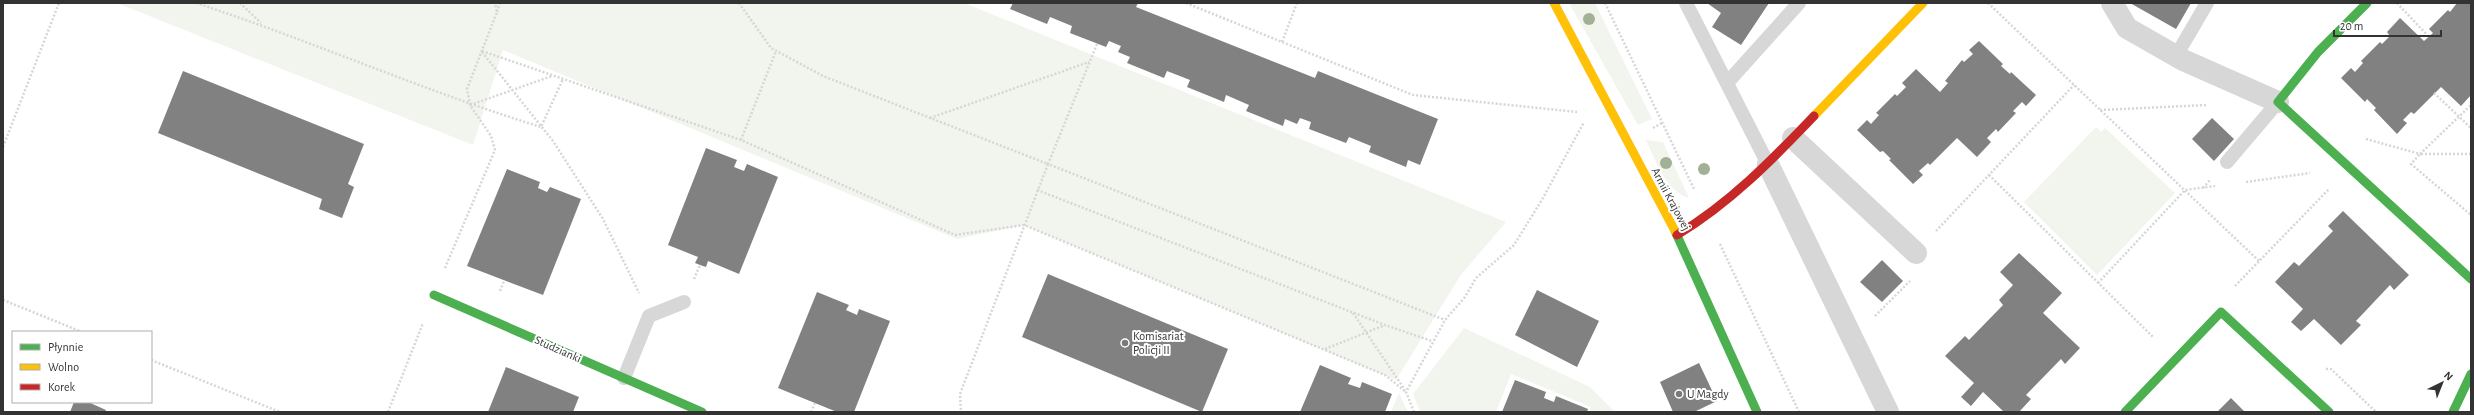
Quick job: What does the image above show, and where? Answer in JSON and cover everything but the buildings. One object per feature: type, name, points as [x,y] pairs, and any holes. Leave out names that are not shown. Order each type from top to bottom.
[{"type":"street","name":"Armii Krajowej","points":[[1554,3],[1676,235],[1758,412]]},
{"type":"street","points":[[1676,235],[1707,217],[1768,164],[1923,3]]},
{"type":"street","points":[[2112,3],[2127,28],[2176,56],[2278,102],[2471,279]]},
{"type":"street","points":[[2278,102],[2318,52],[2367,3]]},
{"type":"street","points":[[1793,138],[1916,253]]},
{"type":"street","points":[[1768,164],[1888,412]]},
{"type":"street","name":"Studzianki","points":[[434,296],[624,378],[680,408],[702,412]]},
{"type":"street","points":[[2125,412],[2221,312],[2329,412]]},
{"type":"street","points":[[2452,412],[2471,374]]},
{"type":"lane","points":[[1686,3],[1768,164]]},
{"type":"lane","points":[[1727,83],[1799,3]]},
{"type":"lane","points":[[2176,56],[2207,3]]},
{"type":"lane","points":[[2227,162],[2278,102]]},
{"type":"lane","points":[[624,378],[649,316],[684,302]]},
{"type":"path","points":[[3,147],[59,3]]},
{"type":"path","points":[[196,3],[263,25],[470,105],[541,127]]},
{"type":"path","points":[[240,3],[263,25]]},
{"type":"path","points":[[495,3],[497,12]]},
{"type":"path","points":[[388,412],[434,296],[495,150],[491,136],[470,105],[467,89],[500,3]]},
{"type":"path","points":[[739,3],[771,48],[823,76],[1445,320]]},
{"type":"path","points":[[1186,3],[1413,95],[1582,112]]},
{"type":"path","points":[[1282,42],[1297,3]]},
{"type":"path","points":[[1988,3],[2259,261]]},
{"type":"path","points":[[2396,3],[2428,37]]},
{"type":"path","points":[[961,412],[960,394],[1024,225],[1097,44]]},
{"type":"path","points":[[482,51],[741,140],[955,235],[1024,225],[1385,375],[1406,392]]},
{"type":"path","points":[[482,51],[541,127],[603,219],[649,316]]},
{"type":"path","points":[[741,140],[776,51]]},
{"type":"path","points":[[929,118],[1090,62]]},
{"type":"path","points":[[470,105],[552,76]]},
{"type":"path","points":[[541,127],[563,79]]},
{"type":"path","points":[[1853,338],[1926,264],[1916,253],[2074,85]]},
{"type":"path","points":[[2434,93],[2471,128]]},
{"type":"path","points":[[2100,110],[2208,105]]},
{"type":"path","points":[[2471,105],[2411,164],[2471,215]]},
{"type":"path","points":[[1406,392],[1432,341],[1445,320],[1465,297],[1476,278],[1514,245],[1543,198],[1586,118]]},
{"type":"path","points":[[2361,138],[2420,154],[2471,154]]},
{"type":"path","points":[[2241,182],[2349,168]]},
{"type":"path","points":[[2221,312],[2225,297],[2349,168]]},
{"type":"path","points":[[1989,175],[2176,360]]},
{"type":"path","points":[[2098,283],[2185,190],[2218,186]]},
{"type":"path","points":[[1038,190],[1385,325],[1432,341]]},
{"type":"path","points":[[3,300],[80,331]]},
{"type":"path","points":[[1352,312],[1406,392],[1414,412]]},
{"type":"path","points":[[1324,349],[1385,325]]},
{"type":"path","points":[[152,360],[280,412]]},
{"type":"path","points":[[811,412],[815,403]]},
{"type":"shaded area","points":[[117,3],[964,3],[1506,222],[1460,276],[1396,380],[1024,225],[957,239],[503,50],[473,145]]},
{"type":"shaded area","points":[[1569,3],[1595,3],[1652,119],[1638,125]]},
{"type":"shaded area","points":[[2096,127],[2101,132],[2105,128],[2175,193],[2097,275],[2024,202]]},
{"type":"shaded area","points":[[1646,140],[1663,142],[1689,198],[1674,189],[1667,182]]},
{"type":"shaded area","points":[[1464,328],[1590,387],[1615,412],[1589,412],[1591,407],[1511,374],[1496,412],[1420,412],[1413,394]]},
{"type":"shaded area","points":[[1399,393],[1408,412],[1391,412]]},
{"type":"traffic: fast","points":[[2367,3],[2318,52],[2278,102],[2471,279]]},
{"type":"traffic: fast","points":[[1675,231],[1757,412]]},
{"type":"traffic: fast","points":[[434,295],[702,412]]},
{"type":"traffic: fast","points":[[2125,412],[2221,312],[2329,412]]},
{"type":"traffic: fast","points":[[2453,412],[2471,374]]},
{"type":"traffic: slow","points":[[1554,3],[1675,231]]},
{"type":"traffic: slow","points":[[1814,116],[1923,3]]},
{"type":"traffic: jam","points":[[1677,235],[1696,223],[1733,195],[1766,165],[1814,116]]},
{"type":"place","name":"Komisariat Policji II","points":[[1125,343]]},
{"type":"place","name":"U Magdy","points":[[1679,394]]}]
